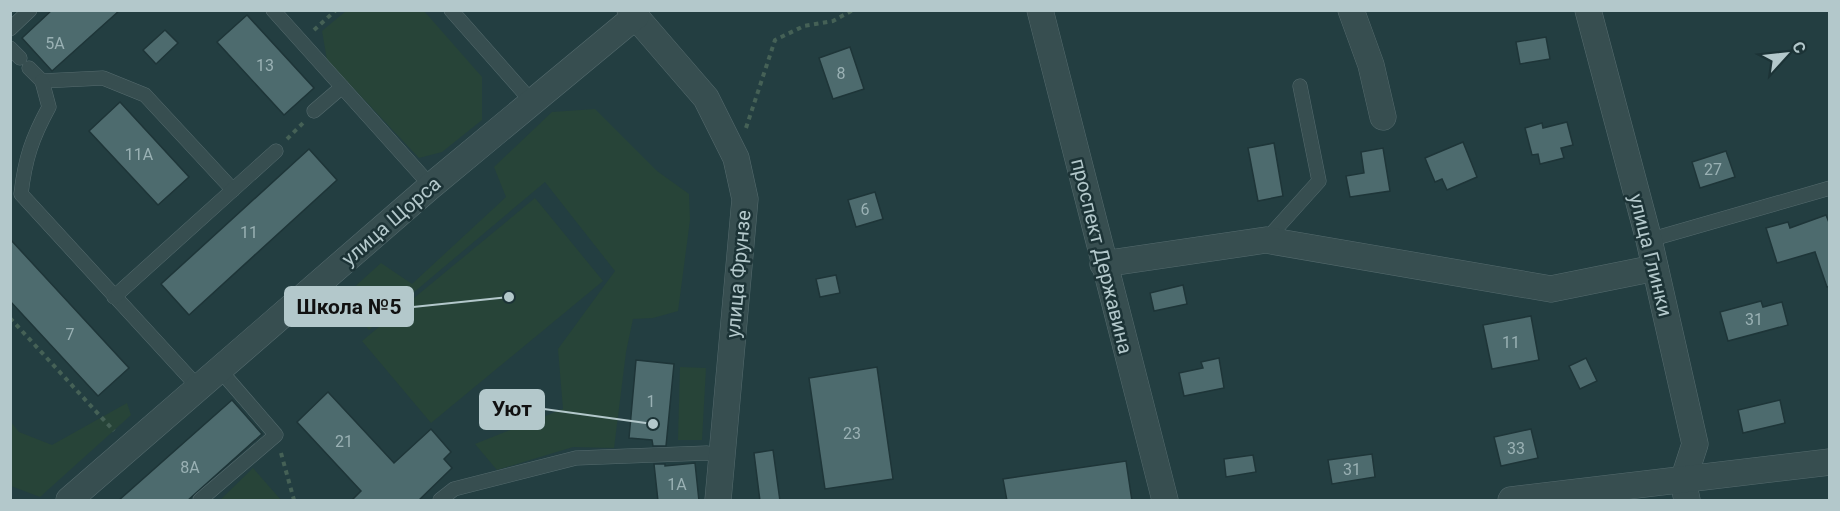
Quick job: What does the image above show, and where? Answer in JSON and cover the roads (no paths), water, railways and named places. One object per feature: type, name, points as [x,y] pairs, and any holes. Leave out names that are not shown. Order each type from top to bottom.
[{"type":"street","name":"проспект Державина","points":[[1040,10],[1165,501]]},
{"type":"street","points":[[1351,10],[1371,65],[1383,117]]},
{"type":"street","name":"улица Глинки","points":[[1588,10],[1649,240],[1695,444],[1685,491]]},
{"type":"street","name":"улица Щорса","points":[[69,501],[431,186],[533,103],[633,13]]},
{"type":"street","name":"улица Фрунзе","points":[[633,13],[706,98],[736,158],[745,199],[720,456],[718,501]]},
{"type":"street","points":[[1103,264],[1266,240],[1551,289],[1655,268]]},
{"type":"street","points":[[1512,501],[1685,491],[1830,462]]},
{"type":"lane","points":[[10,28],[30,10]]},
{"type":"lane","points":[[273,10],[431,186]]},
{"type":"lane","points":[[451,10],[533,103]]},
{"type":"lane","points":[[20,58],[42,81],[49,107],[24,161],[21,194],[198,387]]},
{"type":"lane","points":[[42,81],[103,78],[145,95],[233,190]]},
{"type":"lane","points":[[1266,240],[1319,181],[1300,86]]},
{"type":"lane","points":[[314,111],[342,87]]},
{"type":"lane","points":[[114,297],[276,151]]},
{"type":"lane","points":[[1649,240],[1830,188]]},
{"type":"lane","points":[[200,501],[276,435],[219,369]]},
{"type":"lane","points":[[440,501],[454,489],[576,458],[707,453],[720,456]]},
{"type":"place","name":"Школа №5","points":[[509,297]]},
{"type":"place","name":"Уют","points":[[653,424]]}]
